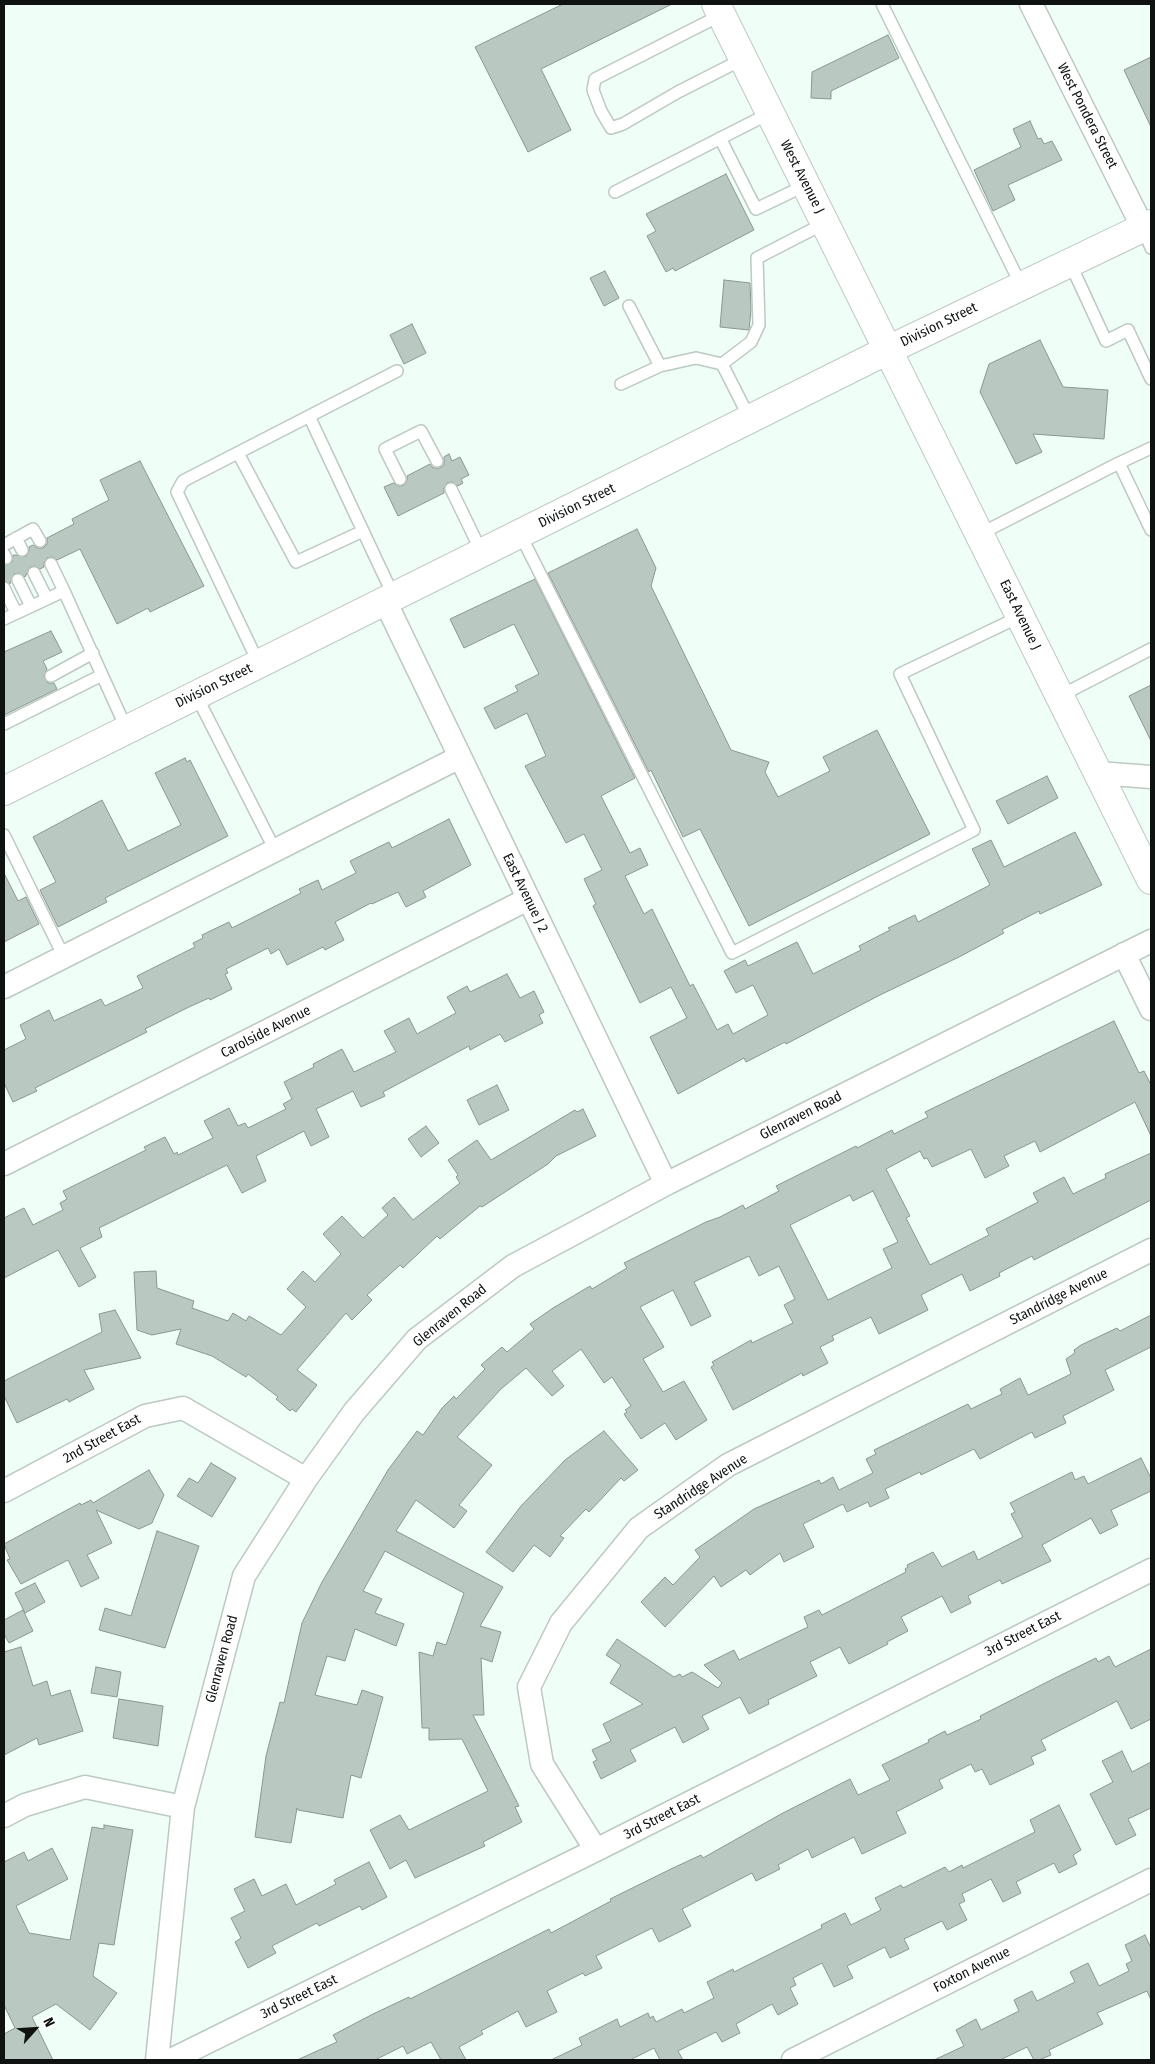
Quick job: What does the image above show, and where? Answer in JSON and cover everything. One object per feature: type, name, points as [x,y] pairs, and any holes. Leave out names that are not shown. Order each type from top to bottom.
[{"type":"main road","name":"West Avenue J","points":[[718,9],[888,350]]},
{"type":"main road","name":"Division Street","points":[[4,791],[888,350],[1070,263],[1148,234]]},
{"type":"main road","name":"East Avenue J","points":[[888,350],[1151,880]]},
{"type":"street","name":"West Pondera Street","points":[[1030,4],[1148,234]]},
{"type":"street","name":"East Avenue J 2","points":[[389,599],[460,757],[666,1184]]},
{"type":"street","points":[[4,986],[460,757]]},
{"type":"street","points":[[1098,773],[1151,777]]},
{"type":"street","name":"Carolside Avenue","points":[[4,1164],[528,899]]},
{"type":"street","name":"Glenraven Road","points":[[157,2060],[183,1807],[244,1576],[306,1479],[354,1412],[418,1339],[513,1266],[666,1184],[1151,941]]},
{"type":"street","points":[[1124,954],[1151,1009]]},
{"type":"street","name":"Standridge Avenue","points":[[596,1850],[542,1764],[529,1687],[561,1622],[639,1528],[728,1465],[1151,1250]]},
{"type":"street","name":"2nd Street East","points":[[4,1491],[145,1416],[183,1408],[306,1479]]},
{"type":"street","name":"3rd Street East","points":[[171,2060],[596,1850],[1151,1570]]},
{"type":"street","points":[[4,1816],[25,1805],[86,1787],[183,1807]]},
{"type":"street","name":"Foxton Avenue","points":[[793,2060],[1151,1880]]},
{"type":"lane","points":[[882,4],[1021,286]]},
{"type":"lane","points":[[718,9],[595,80],[593,90],[601,111],[611,128],[623,124],[678,92],[743,59]]},
{"type":"lane","points":[[615,192],[770,113]]},
{"type":"lane","points":[[720,138],[756,209],[806,185]]},
{"type":"lane","points":[[722,364],[751,342],[759,325],[757,258],[825,222]]},
{"type":"lane","points":[[1070,263],[1106,341],[1128,330],[1151,379]]},
{"type":"lane","points":[[629,306],[660,366]]},
{"type":"lane","points":[[621,384],[660,366],[696,358],[722,364]]},
{"type":"lane","points":[[722,364],[750,419]]},
{"type":"lane","points":[[259,664],[177,492],[183,481],[397,371]]},
{"type":"lane","points":[[309,416],[363,531],[389,599]]},
{"type":"lane","points":[[400,479],[385,449],[421,430],[437,461]]},
{"type":"lane","points":[[980,534],[1151,448]]},
{"type":"lane","points":[[238,453],[296,562],[363,531]]},
{"type":"lane","points":[[1118,463],[1151,530]]},
{"type":"lane","points":[[451,489],[482,553]]},
{"type":"lane","points":[[4,545],[33,529],[40,541]]},
{"type":"lane","points":[[520,534],[732,953],[974,830],[900,674],[1021,616]]},
{"type":"lane","points":[[16,538],[22,550]]},
{"type":"lane","points":[[51,564],[127,730]]},
{"type":"lane","points":[[34,572],[48,598]]},
{"type":"lane","points":[[18,580],[31,606]]},
{"type":"lane","points":[[4,588],[16,613]]},
{"type":"lane","points":[[4,619],[64,591]]},
{"type":"lane","points":[[1060,696],[1151,649]]},
{"type":"lane","points":[[51,676],[93,653]]},
{"type":"lane","points":[[4,724],[102,674]]},
{"type":"lane","points":[[196,695],[275,850]]},
{"type":"lane","points":[[4,834],[64,957]]},
{"type":"building","points":[[563,4],[672,4],[541,69],[571,130],[528,152],[475,47]]},
{"type":"building","points":[[888,35],[899,58],[831,91],[831,99],[811,98],[812,72]]},
{"type":"building","points":[[1151,57],[1151,127],[1124,70]]},
{"type":"building","points":[[1030,121],[1038,139],[1041,138],[1044,144],[1052,141],[1062,160],[1008,185],[1015,200],[993,211],[974,170],[1021,147],[1013,129]]},
{"type":"building","points":[[726,174],[754,230],[675,271],[673,268],[666,272],[647,236],[656,231],[646,214]]},
{"type":"building","points":[[605,271],[619,298],[604,306],[590,278]]},
{"type":"building","points":[[724,280],[750,283],[751,310],[749,330],[720,327]]},
{"type":"building","points":[[412,324],[426,353],[404,364],[390,335]]},
{"type":"building","points":[[1040,340],[1063,387],[1108,390],[1104,439],[1033,434],[1042,452],[1016,464],[980,392],[989,364]]},
{"type":"building","points":[[449,454],[452,461],[460,457],[469,475],[461,479],[463,483],[458,486],[452,482],[447,483],[444,493],[398,516],[384,487],[393,483],[399,486],[404,485],[407,476],[430,464],[433,468],[440,468],[444,465],[444,457]]},
{"type":"building","points":[[140,461],[204,586],[150,612],[148,608],[117,624],[80,549],[57,560],[52,557],[47,558],[44,567],[40,569],[35,566],[30,567],[25,577],[19,573],[14,574],[10,584],[4,581],[4,565],[12,562],[13,555],[26,556],[29,547],[33,545],[37,548],[43,548],[47,544],[47,538],[74,524],[72,519],[109,500],[100,480]]},
{"type":"building","points":[[637,529],[656,568],[651,586],[731,750],[769,762],[765,772],[778,797],[830,771],[823,757],[877,730],[930,834],[749,926],[700,829],[683,837],[651,770],[649,772],[548,573]]},
{"type":"building","points":[[535,579],[635,778],[601,796],[630,853],[640,848],[648,865],[625,876],[644,914],[652,909],[690,986],[693,984],[717,1030],[728,1024],[733,1034],[768,1015],[753,985],[736,993],[724,971],[745,960],[748,966],[797,942],[813,974],[861,950],[859,946],[890,930],[888,928],[915,915],[918,922],[990,885],[972,849],[991,840],[1004,867],[1075,832],[1102,885],[1040,914],[1039,911],[1002,930],[1004,933],[959,957],[880,995],[786,1044],[785,1042],[746,1062],[744,1058],[678,1094],[650,1037],[687,1018],[671,987],[640,1003],[593,906],[596,904],[584,879],[602,870],[584,834],[566,843],[525,766],[546,756],[527,713],[495,729],[484,708],[518,691],[515,686],[539,674],[514,624],[464,648],[450,619]]},
{"type":"building","points":[[51,631],[62,652],[43,661],[47,669],[44,676],[48,683],[54,683],[57,689],[4,715],[4,652]]},
{"type":"building","points":[[1151,685],[1151,741],[1129,696]]},
{"type":"building","points":[[185,758],[187,762],[190,760],[228,836],[105,898],[107,902],[58,927],[40,890],[56,882],[33,837],[102,800],[128,851],[181,825],[155,773]]},
{"type":"building","points":[[1047,776],[1058,798],[1008,824],[996,801]]},
{"type":"building","points":[[449,819],[471,865],[423,891],[426,897],[406,907],[398,892],[371,903],[335,922],[344,940],[325,950],[323,947],[287,965],[279,949],[271,954],[268,948],[226,969],[228,973],[225,974],[232,989],[210,1000],[209,998],[189,1007],[145,1029],[147,1032],[35,1088],[37,1091],[13,1102],[4,1083],[4,1050],[26,1039],[20,1025],[49,1010],[54,1021],[101,999],[105,1006],[143,988],[137,976],[195,947],[193,943],[203,938],[202,935],[229,922],[232,928],[301,893],[299,889],[318,880],[322,890],[356,873],[350,861],[389,842],[392,848]]},
{"type":"building","points":[[4,873],[18,901],[26,897],[39,924],[4,942]]},
{"type":"building","points":[[507,974],[520,998],[534,991],[544,1012],[539,1015],[543,1023],[505,1042],[500,1034],[470,1050],[469,1046],[383,1092],[385,1096],[361,1107],[353,1091],[316,1109],[329,1137],[311,1146],[304,1131],[256,1156],[266,1181],[242,1193],[227,1165],[99,1228],[102,1237],[80,1248],[96,1277],[79,1287],[58,1250],[4,1278],[4,1218],[24,1208],[33,1225],[63,1210],[60,1203],[67,1199],[63,1191],[146,1150],[144,1147],[165,1137],[174,1154],[177,1152],[178,1155],[213,1138],[204,1121],[229,1108],[238,1126],[245,1123],[248,1128],[286,1109],[283,1104],[292,1099],[284,1082],[314,1067],[313,1064],[342,1049],[354,1072],[396,1052],[384,1031],[409,1018],[417,1034],[456,1013],[447,997],[467,986],[470,992]]},
{"type":"building","points":[[1114,1021],[1139,1073],[1144,1071],[1151,1085],[1151,1136],[1135,1102],[1040,1152],[1035,1141],[1004,1156],[1009,1166],[985,1178],[971,1149],[932,1167],[927,1158],[924,1159],[920,1151],[886,1169],[910,1216],[906,1218],[930,1265],[989,1235],[986,1229],[1038,1202],[1033,1193],[1064,1177],[1073,1194],[1106,1178],[1105,1174],[1151,1153],[1151,1200],[1034,1260],[1032,1256],[999,1273],[1000,1276],[970,1291],[962,1274],[921,1295],[928,1310],[879,1334],[871,1317],[832,1336],[834,1340],[820,1347],[828,1363],[803,1376],[802,1373],[733,1410],[711,1367],[714,1365],[712,1362],[751,1340],[752,1343],[793,1323],[784,1305],[795,1299],[779,1266],[759,1276],[749,1256],[694,1282],[711,1316],[691,1326],[673,1290],[640,1307],[664,1347],[643,1359],[663,1392],[684,1381],[707,1420],[676,1440],[665,1423],[641,1439],[624,1414],[627,1412],[625,1410],[631,1406],[612,1377],[604,1383],[581,1349],[552,1371],[564,1386],[552,1396],[526,1368],[501,1389],[457,1437],[492,1465],[459,1505],[467,1511],[454,1528],[416,1500],[396,1531],[503,1587],[480,1626],[501,1632],[492,1662],[481,1658],[484,1715],[473,1715],[519,1806],[515,1807],[522,1822],[483,1842],[485,1846],[415,1878],[406,1860],[390,1869],[370,1830],[400,1815],[409,1830],[488,1791],[462,1739],[429,1740],[429,1728],[422,1728],[419,1652],[433,1656],[437,1642],[446,1645],[464,1593],[385,1551],[363,1591],[382,1599],[375,1613],[404,1624],[396,1646],[355,1629],[345,1661],[327,1656],[315,1695],[357,1705],[362,1690],[383,1697],[361,1778],[351,1775],[343,1818],[298,1810],[297,1808],[291,1843],[255,1837],[266,1756],[280,1702],[284,1703],[302,1623],[322,1582],[388,1470],[417,1431],[423,1435],[442,1408],[454,1396],[456,1399],[485,1369],[481,1365],[502,1347],[507,1352],[534,1329],[530,1324],[590,1286],[592,1289],[627,1268],[624,1263],[743,1205],[745,1209],[779,1191],[776,1186],[856,1146],[857,1148],[892,1130],[894,1134],[928,1117],[925,1112]],"holes":[[[873,1191],[898,1242],[883,1249],[892,1268],[828,1300],[790,1225],[850,1195],[853,1201]]]},
{"type":"building","points":[[497,1085],[509,1110],[479,1125],[467,1100]]},
{"type":"building","points":[[583,1109],[596,1136],[556,1156],[548,1164],[482,1207],[480,1206],[440,1239],[437,1236],[403,1268],[400,1265],[367,1295],[372,1300],[352,1320],[346,1313],[297,1370],[317,1385],[296,1412],[292,1409],[290,1411],[276,1399],[278,1397],[248,1374],[246,1377],[212,1356],[176,1344],[181,1329],[152,1335],[137,1330],[134,1272],[156,1271],[157,1288],[194,1301],[192,1308],[228,1321],[233,1313],[246,1321],[249,1316],[281,1335],[306,1307],[287,1289],[303,1271],[315,1282],[341,1254],[323,1234],[342,1216],[363,1238],[388,1215],[382,1208],[394,1197],[413,1220],[460,1183],[456,1177],[458,1175],[448,1160],[477,1140],[491,1160],[575,1110],[577,1112]]},
{"type":"building","points":[[426,1126],[439,1143],[421,1157],[408,1139]]},
{"type":"building","points":[[115,1310],[141,1358],[84,1370],[94,1389],[69,1402],[67,1399],[17,1423],[4,1396],[4,1381],[102,1332],[99,1314]]},
{"type":"building","points":[[1151,1315],[1151,1347],[1105,1370],[1114,1390],[1063,1416],[1066,1423],[1035,1438],[1032,1432],[980,1459],[974,1449],[921,1475],[920,1472],[885,1489],[889,1498],[870,1507],[868,1502],[847,1512],[843,1504],[803,1524],[814,1547],[784,1562],[780,1553],[750,1575],[746,1570],[721,1587],[714,1576],[665,1627],[641,1602],[665,1577],[673,1585],[700,1557],[695,1550],[754,1509],[819,1480],[821,1484],[833,1477],[839,1490],[873,1473],[866,1459],[876,1454],[874,1450],[968,1404],[971,1409],[1002,1394],[1000,1389],[1020,1378],[1028,1395],[1071,1374],[1066,1359],[1075,1353],[1074,1350],[1081,1345],[1117,1328],[1120,1331]]},
{"type":"building","points":[[604,1431],[638,1470],[624,1481],[621,1478],[589,1512],[586,1509],[560,1536],[564,1538],[550,1557],[534,1545],[513,1572],[486,1552],[521,1506],[565,1460]]},
{"type":"building","points":[[1141,1458],[1151,1478],[1151,1491],[1111,1510],[1118,1525],[1100,1534],[1091,1518],[1042,1545],[1051,1561],[1002,1584],[1000,1580],[968,1596],[971,1603],[951,1613],[942,1596],[901,1617],[908,1631],[887,1642],[888,1644],[849,1664],[840,1647],[810,1662],[817,1676],[768,1700],[769,1704],[749,1714],[740,1697],[702,1716],[709,1729],[683,1743],[675,1727],[630,1750],[636,1761],[601,1779],[593,1762],[597,1760],[592,1750],[611,1741],[603,1724],[643,1704],[610,1683],[621,1665],[606,1655],[617,1639],[674,1677],[680,1674],[682,1677],[692,1672],[718,1688],[722,1683],[704,1665],[734,1650],[739,1660],[808,1627],[804,1617],[819,1610],[822,1615],[906,1572],[907,1565],[933,1552],[942,1567],[974,1551],[978,1560],[1023,1537],[1011,1514],[1015,1512],[1010,1503],[1072,1472],[1075,1480],[1084,1476],[1088,1484]]},
{"type":"building","points":[[211,1463],[236,1478],[212,1517],[177,1496],[189,1478],[198,1483]]},
{"type":"building","points":[[149,1470],[164,1495],[152,1523],[139,1529],[96,1510],[112,1543],[87,1555],[99,1578],[81,1587],[68,1560],[21,1584],[7,1560],[10,1559],[4,1544],[80,1503],[81,1505],[91,1500],[93,1503]]},
{"type":"building","points":[[157,1531],[199,1546],[165,1648],[99,1630],[105,1608],[131,1616]]},
{"type":"building","points":[[35,1583],[45,1602],[25,1613],[15,1593]]},
{"type":"building","points":[[23,1610],[33,1631],[9,1643],[4,1634],[4,1620]]},
{"type":"building","points":[[21,1647],[33,1686],[47,1681],[51,1696],[70,1690],[83,1731],[39,1745],[37,1738],[4,1755],[4,1652]]},
{"type":"building","points":[[1151,1649],[1151,1719],[1131,1729],[1117,1701],[1041,1740],[1046,1750],[1031,1757],[1034,1764],[990,1785],[982,1769],[975,1772],[971,1764],[939,1780],[943,1788],[896,1812],[906,1833],[862,1854],[854,1837],[812,1858],[808,1849],[778,1865],[780,1869],[756,1881],[752,1873],[682,1909],[691,1926],[659,1942],[652,1928],[596,1956],[602,1968],[585,1976],[583,1973],[547,1991],[557,2012],[526,2027],[518,2011],[481,2031],[483,2034],[459,2047],[466,2060],[441,2060],[431,2042],[407,2054],[403,2046],[375,2060],[297,2060],[337,2042],[333,2035],[373,2014],[409,1997],[410,1999],[549,1929],[551,1933],[611,1901],[610,1899],[701,1855],[703,1858],[781,1814],[850,1779],[858,1795],[890,1780],[882,1765],[929,1742],[928,1740],[945,1731],[947,1735],[981,1719],[980,1716],[1096,1658],[1098,1662],[1109,1656],[1115,1667]]},
{"type":"building","points":[[96,1667],[121,1672],[117,1697],[91,1693]]},
{"type":"building","points":[[119,1699],[163,1706],[158,1746],[113,1738]]},
{"type":"building","points":[[1122,1751],[1132,1772],[1151,1762],[1151,1808],[1128,1819],[1136,1835],[1116,1845],[1090,1794],[1113,1782],[1102,1761]]},
{"type":"building","points":[[1059,1805],[1081,1850],[1073,1855],[1077,1864],[1059,1873],[1054,1863],[1016,1882],[1021,1893],[1003,1902],[991,1879],[962,1894],[965,1901],[959,1904],[967,1920],[947,1930],[942,1921],[904,1939],[909,1949],[890,1958],[885,1947],[847,1966],[853,1978],[834,1987],[822,1963],[793,1978],[796,1985],[790,1988],[798,2004],[778,2015],[772,2004],[736,2024],[740,2033],[722,2042],[716,2032],[678,2051],[683,2060],[660,2060],[654,2048],[630,2060],[551,2060],[582,2045],[579,2038],[617,2019],[620,2027],[648,2013],[650,2018],[653,2016],[656,2022],[682,2009],[684,2013],[714,1998],[707,1982],[733,1969],[734,1972],[822,1928],[821,1925],[845,1913],[851,1925],[881,1910],[875,1898],[901,1885],[903,1888],[945,1867],[949,1872],[962,1865],[963,1868],[1035,1832],[1030,1820]]},
{"type":"building","points":[[104,1825],[133,1830],[114,1945],[99,1943],[93,1976],[117,1993],[90,2030],[56,2004],[32,2017],[53,2060],[4,2060],[4,2034],[15,2028],[4,2005],[4,1862],[24,1852],[28,1861],[52,1848],[68,1879],[16,1906],[29,1933],[70,1940],[92,1827],[104,1829]]},
{"type":"building","points":[[369,1862],[387,1897],[362,1910],[360,1906],[319,1926],[317,1923],[272,1946],[276,1953],[248,1968],[235,1942],[241,1938],[231,1918],[245,1911],[234,1889],[254,1879],[262,1896],[286,1884],[296,1905],[336,1884],[334,1880]]},
{"type":"building","points":[[1145,1935],[1151,1948],[1151,2000],[1147,1991],[1097,2013],[1103,2024],[1049,2050],[1051,2055],[1039,2060],[1034,2060],[1027,2047],[1000,2060],[934,2060],[964,2046],[956,2030],[976,2019],[981,2030],[1019,2011],[1014,2000],[1032,1991],[1037,2001],[1075,1982],[1070,1972],[1088,1963],[1099,1986],[1129,1971],[1126,1964],[1132,1961],[1125,1945]]}]
